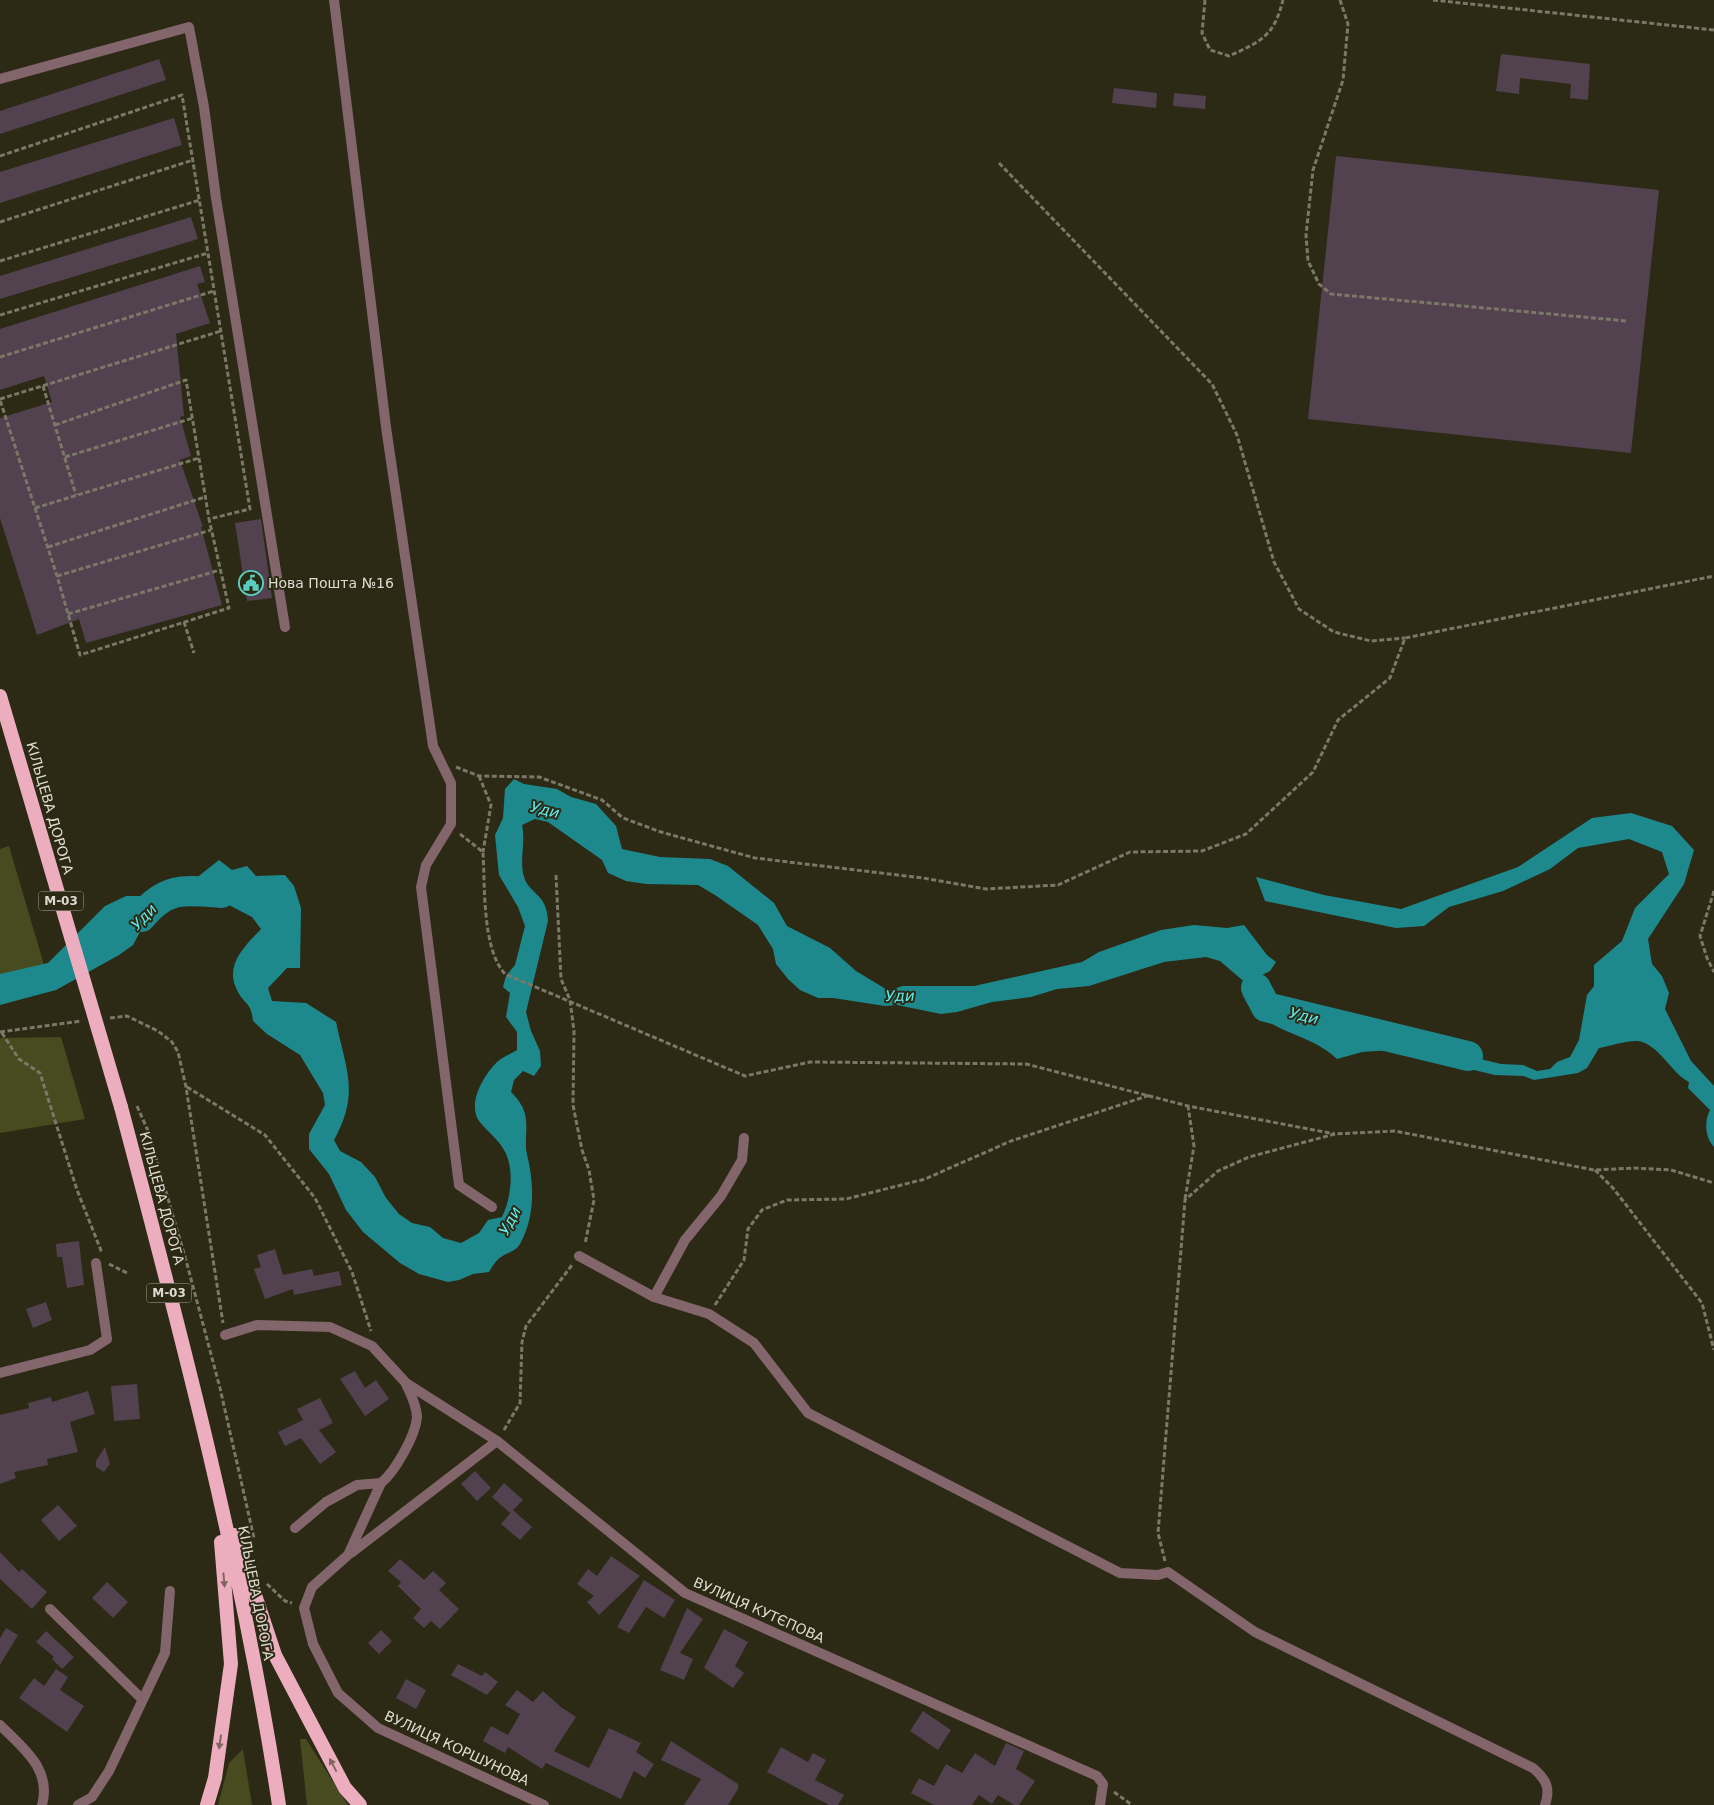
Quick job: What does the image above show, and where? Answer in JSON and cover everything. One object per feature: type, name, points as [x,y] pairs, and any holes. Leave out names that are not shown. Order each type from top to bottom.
[{"type":"highway","name":"КІЛЬЦЕВА ДОРОГА","points":[[0,696],[121,1107],[216,1479],[269,1742],[279,1805]]},
{"type":"highway","name":"М-03","points":[[207,1805],[215,1778],[231,1664],[216,1479]]},
{"type":"highway","name":"М-03","points":[[216,1479],[276,1655],[345,1788],[360,1805]]},
{"type":"street","points":[[334,0],[386,427],[433,746],[451,783],[451,824],[426,865],[421,887],[459,1185],[492,1207]]},
{"type":"street","points":[[0,79],[189,27],[204,107],[218,216],[285,627]]},
{"type":"street","points":[[654,1297],[685,1240],[721,1196],[742,1160],[744,1138]]},
{"type":"street","points":[[579,1256],[654,1297],[709,1314],[754,1343],[808,1413],[1120,1573],[1158,1575],[1168,1572],[1255,1632],[1534,1768],[1545,1778],[1549,1795],[1546,1805]]},
{"type":"street","points":[[0,1373],[90,1350],[107,1339],[96,1263]]},
{"type":"street","name":"ВУЛИЦЯ КУТЄПОВА","points":[[224,1335],[257,1326],[330,1327],[372,1346],[406,1383],[497,1441],[685,1593],[1100,1780]]},
{"type":"street","points":[[348,1555],[381,1483],[389,1477],[408,1444],[417,1418],[413,1399],[406,1383]]},
{"type":"street","points":[[304,1608],[312,1587],[348,1555],[497,1441]]},
{"type":"street","points":[[295,1528],[326,1502],[357,1486],[381,1483]]},
{"type":"street","points":[[78,1805],[92,1797],[109,1771],[165,1653],[170,1591]]},
{"type":"street","name":"ВУЛИЦЯ КОРШУНОВА","points":[[304,1608],[313,1644],[338,1692],[378,1728],[544,1805]]},
{"type":"street","points":[[50,1609],[142,1699]]},
{"type":"street","points":[[0,1725],[37,1762],[44,1787],[42,1805]]},
{"type":"street","points":[[1100,1780],[1100,1805]]},
{"type":"path","points":[[1205,0],[1202,33],[1210,50],[1229,56],[1259,42],[1278,22],[1284,0]]},
{"type":"path","points":[[1340,0],[1348,24],[1343,80],[1313,170],[1306,235],[1308,261],[1319,284],[1331,294],[1628,321]]},
{"type":"path","points":[[1433,0],[1714,30]]},
{"type":"path","points":[[0,156],[182,95],[250,509],[209,519]]},
{"type":"path","points":[[0,222],[193,160]]},
{"type":"path","points":[[999,163],[1212,384],[1237,434],[1274,562],[1299,609],[1334,632],[1371,641],[1405,638],[1714,576]]},
{"type":"path","points":[[0,261],[200,200]]},
{"type":"path","points":[[0,315],[208,253]]},
{"type":"path","points":[[0,357],[214,291]]},
{"type":"path","points":[[54,425],[186,380],[211,530],[229,608],[80,655],[48,547],[0,399],[221,331]]},
{"type":"path","points":[[43,386],[76,495]]},
{"type":"path","points":[[65,457],[193,418]]},
{"type":"path","points":[[35,508],[199,458]]},
{"type":"path","points":[[48,547],[205,497]]},
{"type":"path","points":[[57,576],[211,530]]},
{"type":"path","points":[[68,614],[220,570]]},
{"type":"path","points":[[184,622],[194,653]]},
{"type":"path","points":[[444,766],[461,767],[479,776],[539,777],[602,800],[623,818],[661,832],[756,858],[923,878],[986,889],[1058,885],[1130,852],[1202,851],[1246,834],[1313,772],[1338,720],[1390,678],[1405,638]]},
{"type":"path","points":[[479,776],[491,805],[483,852],[490,935],[496,964],[506,974],[745,1076],[810,1062],[1026,1064],[1151,1094],[1188,1106],[1335,1134]]},
{"type":"path","points":[[451,824],[464,838],[483,852]]},
{"type":"path","points":[[556,875],[560,979],[570,1000],[574,1031],[573,1104],[582,1150],[589,1170],[594,1200],[585,1244],[579,1256]]},
{"type":"path","points":[[1714,892],[1700,936],[1714,972]]},
{"type":"path","points":[[127,1016],[158,1031],[172,1042],[178,1052],[186,1087],[224,1335]]},
{"type":"path","points":[[36,1026],[1,1033],[19,1059],[40,1073],[77,1190],[106,1262],[129,1274]]},
{"type":"path","points":[[186,1087],[265,1136],[315,1198],[352,1272],[378,1352]]},
{"type":"path","points":[[709,1314],[744,1260],[748,1229],[762,1210],[787,1200],[846,1199],[925,1179],[1011,1141],[1151,1094]]},
{"type":"path","points":[[121,1107],[138,1106],[149,1133],[220,1388],[256,1546]]},
{"type":"path","points":[[1168,1572],[1158,1533],[1185,1200],[1194,1146],[1188,1106]]},
{"type":"path","points":[[1185,1200],[1218,1170],[1249,1157],[1335,1134],[1395,1131],[1594,1170],[1634,1168],[1672,1170],[1714,1183]]},
{"type":"path","points":[[1594,1170],[1613,1188],[1702,1303],[1714,1350]]},
{"type":"path","points":[[497,1441],[520,1403],[522,1342],[526,1326],[567,1272]]},
{"type":"path","points":[[264,1582],[286,1601],[304,1608]]},
{"type":"path","points":[[1100,1780],[1132,1805]]},
{"type":"green space","points":[[9,846],[44,965],[0,977],[0,849]]},
{"type":"green space","points":[[61,1037],[85,1119],[0,1133],[0,1038]]},
{"type":"green space","points":[[300,1739],[306,1739],[348,1805],[307,1805]]},
{"type":"green space","points":[[243,1749],[252,1805],[218,1805],[229,1763]]},
{"type":"water","points":[[514,779],[524,784],[557,789],[571,797],[596,804],[616,826],[622,849],[660,857],[710,859],[728,866],[774,903],[787,926],[830,948],[856,971],[889,991],[902,986],[974,986],[1082,962],[1099,952],[1161,930],[1194,925],[1227,928],[1244,925],[1267,955],[1276,962],[1270,971],[1262,975],[1271,1001],[1279,1010],[1289,1016],[1337,1031],[1358,1041],[1365,1036],[1408,1041],[1418,1045],[1463,1052],[1472,1057],[1501,1064],[1523,1065],[1537,1071],[1550,1069],[1557,1062],[1570,1057],[1579,1040],[1587,995],[1594,986],[1594,965],[1622,941],[1635,908],[1669,874],[1662,852],[1629,839],[1578,848],[1550,869],[1503,891],[1449,907],[1424,926],[1396,928],[1265,901],[1256,877],[1324,895],[1401,909],[1518,867],[1592,818],[1631,813],[1672,826],[1694,850],[1684,884],[1648,939],[1652,964],[1662,976],[1669,993],[1665,1009],[1691,1061],[1714,1086],[1714,1147],[1706,1129],[1710,1110],[1688,1088],[1689,1082],[1676,1072],[1659,1053],[1645,1043],[1630,1041],[1599,1048],[1587,1068],[1578,1073],[1534,1080],[1523,1076],[1495,1075],[1390,1050],[1362,1052],[1337,1059],[1308,1040],[1267,1021],[1258,1014],[1252,1005],[1248,985],[1220,961],[1206,957],[1164,962],[1089,986],[1057,989],[1031,997],[992,1002],[957,1012],[941,1014],[897,1005],[885,1006],[833,998],[818,998],[800,990],[788,979],[776,964],[773,949],[758,925],[715,895],[698,885],[646,884],[626,881],[608,873],[602,860],[548,822],[535,819],[522,825],[522,864],[526,883],[545,905],[548,921],[526,1012],[531,1031],[540,1051],[541,1066],[534,1076],[523,1071],[514,1080],[511,1092],[522,1106],[526,1119],[526,1149],[532,1188],[530,1217],[518,1247],[499,1258],[489,1272],[473,1274],[448,1282],[419,1274],[400,1263],[363,1232],[346,1210],[329,1174],[309,1149],[309,1134],[325,1105],[323,1093],[300,1055],[267,1034],[253,1021],[251,1010],[237,990],[234,981],[233,972],[238,956],[261,929],[252,917],[221,901],[173,902],[148,917],[133,945],[119,955],[56,990],[0,1005],[0,974],[48,963],[105,906],[126,896],[167,896],[181,890],[173,886],[184,880],[195,879],[219,860],[232,870],[247,866],[256,876],[285,875],[294,886],[301,908],[300,968],[287,968],[268,988],[272,1001],[306,1003],[336,1022],[347,1068],[349,1095],[342,1123],[334,1140],[340,1151],[361,1162],[375,1177],[386,1198],[399,1214],[412,1223],[430,1227],[443,1238],[461,1243],[479,1233],[488,1220],[502,1217],[509,1193],[511,1174],[507,1157],[499,1142],[479,1121],[475,1106],[482,1082],[487,1074],[499,1060],[517,1050],[517,1032],[506,1017],[510,993],[503,987],[506,976],[515,965],[525,926],[518,907],[499,875],[495,835],[503,818],[505,789]]},
{"type":"building","points":[[1501,54],[1590,64],[1588,100],[1570,98],[1571,84],[1520,78],[1519,94],[1496,91]]},
{"type":"building","points":[[159,59],[166,80],[0,134],[0,111]]},
{"type":"building","points":[[1114,88],[1157,93],[1156,108],[1112,103]]},
{"type":"building","points":[[1174,93],[1206,96],[1205,109],[1173,106]]},
{"type":"building","points":[[174,118],[182,145],[0,203],[0,172]]},
{"type":"building","points":[[1336,156],[1659,190],[1631,453],[1308,419]]},
{"type":"building","points":[[191,217],[198,239],[0,299],[0,276]]},
{"type":"building","points":[[200,266],[205,282],[197,284],[210,323],[176,334],[184,416],[180,417],[191,456],[180,460],[203,527],[201,527],[222,605],[86,643],[79,619],[37,635],[0,518],[0,418],[52,402],[44,376],[0,390],[0,329]]},
{"type":"building","points":[[261,519],[272,598],[247,601],[235,523]]},
{"type":"building","points":[[79,1241],[84,1285],[67,1288],[62,1257],[57,1257],[56,1244]]},
{"type":"building","points":[[275,1249],[283,1275],[312,1269],[314,1276],[339,1271],[342,1285],[294,1295],[293,1289],[265,1299],[254,1269],[261,1267],[257,1255]]},
{"type":"building","points":[[46,1302],[52,1320],[33,1328],[26,1309]]},
{"type":"building","points":[[355,1371],[365,1388],[376,1380],[389,1399],[365,1416],[340,1379]]},
{"type":"building","points":[[137,1384],[140,1419],[114,1421],[111,1386]]},
{"type":"building","points":[[88,1391],[95,1414],[70,1422],[78,1452],[47,1459],[48,1465],[14,1472],[16,1478],[0,1484],[0,1415],[29,1408],[28,1403],[51,1397],[52,1402]]},
{"type":"building","points":[[320,1398],[333,1423],[319,1430],[336,1452],[320,1464],[301,1438],[285,1446],[278,1432],[303,1420],[297,1409]]},
{"type":"building","points":[[105,1447],[110,1464],[104,1472],[96,1467],[96,1461]]},
{"type":"building","points":[[475,1471],[491,1488],[477,1501],[461,1484]]},
{"type":"building","points":[[504,1483],[523,1500],[510,1513],[492,1497]]},
{"type":"building","points":[[58,1505],[77,1526],[59,1541],[41,1520]]},
{"type":"building","points":[[513,1510],[532,1527],[520,1540],[501,1524]]},
{"type":"building","points":[[0,1552],[19,1572],[22,1569],[47,1592],[32,1609],[0,1579]]},
{"type":"building","points":[[611,1556],[640,1576],[599,1615],[587,1602],[594,1596],[577,1584],[588,1569],[597,1576]]},
{"type":"building","points":[[400,1559],[424,1580],[433,1571],[446,1583],[439,1590],[459,1609],[440,1629],[431,1621],[424,1628],[413,1618],[421,1609],[398,1586],[401,1582],[388,1571]]},
{"type":"building","points":[[644,1580],[675,1600],[664,1618],[646,1607],[629,1633],[617,1627]]},
{"type":"building","points":[[107,1582],[128,1602],[113,1618],[92,1598]]},
{"type":"building","points":[[687,1608],[703,1619],[680,1653],[693,1659],[684,1680],[660,1670]]},
{"type":"building","points":[[6,1628],[18,1635],[0,1665],[0,1638]]},
{"type":"building","points":[[724,1629],[748,1642],[735,1666],[744,1673],[733,1688],[704,1668]]},
{"type":"building","points":[[381,1630],[392,1641],[379,1654],[368,1643]]},
{"type":"building","points":[[46,1631],[74,1657],[62,1669],[52,1659],[54,1657],[36,1642]]},
{"type":"building","points":[[458,1664],[482,1676],[485,1672],[498,1682],[487,1695],[451,1675]]},
{"type":"building","points":[[56,1669],[68,1677],[60,1690],[84,1706],[67,1732],[19,1698],[34,1678],[44,1686]]},
{"type":"building","points":[[406,1679],[426,1690],[416,1709],[396,1698]]},
{"type":"building","points":[[517,1690],[533,1702],[543,1691],[576,1717],[554,1751],[589,1768],[609,1728],[641,1743],[636,1752],[654,1764],[645,1778],[634,1771],[621,1799],[546,1763],[542,1769],[508,1747],[505,1753],[483,1741],[491,1726],[508,1735],[520,1714],[505,1705]]},
{"type":"building","points":[[923,1711],[951,1730],[938,1750],[910,1731]]},
{"type":"building","points":[[671,1741],[738,1784],[738,1789],[728,1805],[684,1805],[701,1779],[661,1760]]},
{"type":"building","points":[[1006,1743],[1024,1751],[1016,1769],[1035,1781],[1019,1805],[1014,1805],[998,1795],[992,1804],[979,1795],[972,1805],[934,1805],[911,1793],[919,1778],[934,1786],[946,1764],[962,1773],[975,1753],[995,1766]]},
{"type":"building","points":[[781,1747],[808,1762],[813,1753],[826,1760],[815,1780],[844,1795],[838,1805],[829,1805],[767,1772]]},
{"type":"waterway","name":"Уди","points":[[141,917],[159,900],[177,892],[221,893]]},
{"type":"waterway","name":"Уди","points":[[1256,988],[1266,1007],[1468,1056]]},
{"type":"place","name":"Нова Пошта №16","points":[[251,583]]}]
